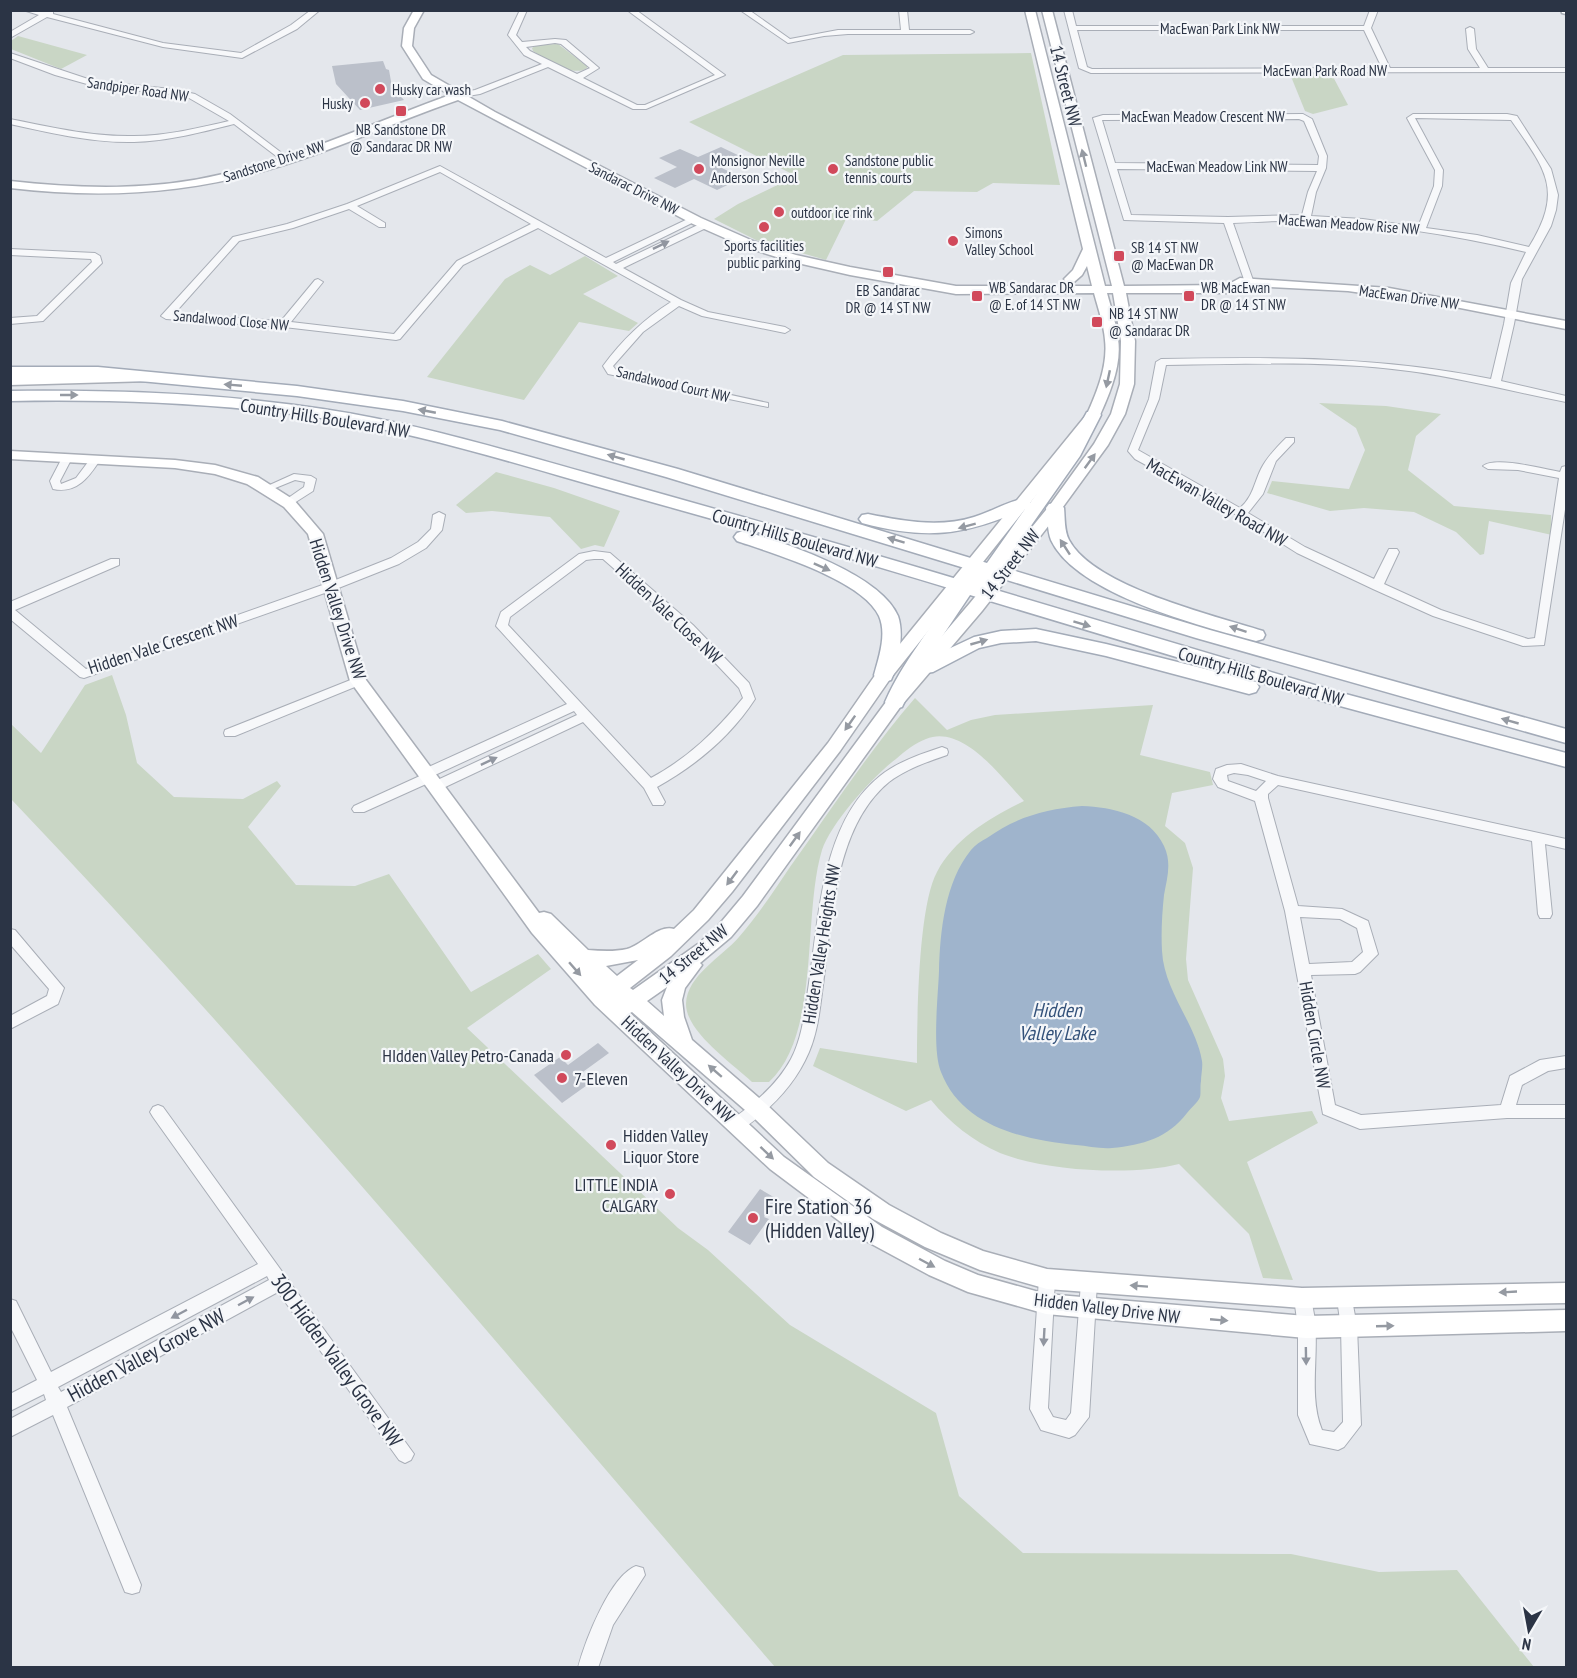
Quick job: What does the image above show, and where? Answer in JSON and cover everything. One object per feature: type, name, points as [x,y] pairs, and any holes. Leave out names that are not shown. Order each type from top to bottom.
[{"type":"main road","points":[[10,372],[98,372],[146,378]]},
{"type":"main road","name":"Country Hills Boulevard NW","points":[[146,378],[297,391],[403,406],[502,426],[672,473],[979,580],[1170,651],[1490,741],[1566,760]]},
{"type":"main road","name":"Country Hills Boulevard NW","points":[[10,396],[92,395],[205,400],[366,421],[470,445],[979,580],[1203,634],[1566,736]]},
{"type":"main road","points":[[895,702],[903,679],[1072,456],[1093,416]]},
{"type":"main road","points":[[470,445],[529,468],[694,519],[833,572],[873,596],[888,615],[891,630],[884,675]]},
{"type":"main road","points":[[672,473],[698,476],[806,504],[911,527],[958,528],[984,521],[1022,504]]},
{"type":"main road","points":[[1055,508],[1060,539],[1067,551],[1076,563],[1105,581],[1165,605],[1353,667],[1390,687]]},
{"type":"main road","points":[[926,667],[984,640],[1018,635],[1055,638],[1440,737],[1490,741]]},
{"type":"street","points":[[26,10],[49,12],[125,36],[163,45],[242,56],[294,27],[317,10]]},
{"type":"street","name":"Sandarac Drive NW","points":[[419,10],[409,28],[406,46],[427,77],[458,96],[700,222],[749,244],[850,272],[926,283],[956,290],[1118,284]]},
{"type":"street","points":[[524,10],[512,35],[519,45],[538,59],[636,107],[646,107],[721,75],[630,10]]},
{"type":"street","points":[[743,10],[788,41],[833,32],[970,32]]},
{"type":"street","points":[[903,10],[905,32]]},
{"type":"street","name":"14 Street NW","points":[[618,1000],[705,950],[724,932],[750,901],[895,702],[926,667],[1022,504],[1093,416],[1106,390],[1111,364],[1112,340],[1030,10]]},
{"type":"street","name":"14 Street NW","points":[[618,1000],[701,915],[834,747],[884,675],[1055,508],[1101,445],[1118,414],[1127,384],[1128,341],[1125,323],[1118,284],[1047,10]]},
{"type":"street","points":[[1068,10],[1072,28]]},
{"type":"street","points":[[1374,10],[1367,28],[1386,69]]},
{"type":"street","points":[[12,35],[49,12]]},
{"type":"street","points":[[294,27],[303,30]]},
{"type":"street","name":"MacEwan Park Link NW","points":[[1072,28],[1367,28]]},
{"type":"street","name":"MacEwan Park Road NW","points":[[1072,28],[1083,68],[1091,71],[1566,70]]},
{"type":"street","points":[[1470,29],[1472,49],[1485,69]]},
{"type":"street","points":[[519,45],[555,40],[563,42],[595,68],[576,78]]},
{"type":"street","name":"Sandpiper Road NW","points":[[10,55],[88,82],[133,90],[172,92],[193,96],[287,160]]},
{"type":"street","points":[[458,96],[469,88],[538,59]]},
{"type":"street","points":[[458,96],[477,92],[548,64]]},
{"type":"street","name":"Sandstone Drive NW","points":[[10,184],[83,191],[134,191],[207,182],[287,160],[458,96]]},
{"type":"street","name":"MacEwan Meadow Crescent NW","points":[[1127,218],[1097,118],[1300,116],[1308,119],[1323,156],[1322,168]]},
{"type":"street","points":[[1422,228],[1438,186],[1439,170],[1411,118],[1413,116],[1507,116],[1514,118],[1544,163],[1555,191],[1552,210],[1517,279],[1495,383]]},
{"type":"street","points":[[10,122],[133,139],[194,132],[234,122]]},
{"type":"street","name":"MacEwan Meadow Link NW","points":[[1112,166],[1322,168]]},
{"type":"street","points":[[1306,218],[1312,192],[1322,168]]},
{"type":"street","name":"Sandalwood Close NW","points":[[538,224],[460,263],[396,337],[284,324],[166,316],[236,239],[290,226],[350,206],[440,169],[678,302],[705,314],[785,330]]},
{"type":"street","points":[[350,206],[382,225]]},
{"type":"street","name":"MacEwan Meadow Rise NW","points":[[1127,218],[1228,220],[1306,218],[1422,228],[1532,251]]},
{"type":"street","points":[[1228,220],[1250,283]]},
{"type":"street","points":[[607,261],[700,222]]},
{"type":"street","points":[[617,267],[700,222]]},
{"type":"street","points":[[1070,279],[1078,272],[1089,249]]},
{"type":"street","points":[[10,252],[95,256],[97,263],[40,320],[10,321]]},
{"type":"street","name":"Sandarac Drive NW","points":[[926,283],[948,279],[1070,279],[1099,284]]},
{"type":"street","points":[[284,324],[318,282]]},
{"type":"street","name":"MacEwan Drive NW","points":[[1118,284],[1160,288],[1228,289],[1250,283]]},
{"type":"street","name":"MacEwan Drive NW","points":[[1118,284],[1289,283],[1364,289],[1431,298],[1566,325]]},
{"type":"street","points":[[1125,323],[1140,298],[1160,288]]},
{"type":"street","name":"Sandalwood Court NW","points":[[678,302],[638,330],[621,348],[608,366],[612,372],[764,405]]},
{"type":"street","name":"MacEwan Valley Road NW","points":[[1566,399],[1429,371],[1347,362],[1161,362],[1155,398],[1146,422],[1133,445],[1133,451],[1139,457],[1241,513],[1301,550],[1437,613],[1527,643],[1540,642],[1566,472]]},
{"type":"street","name":"Country Hills Boulevard NW","points":[[10,381],[146,378]]},
{"type":"street","points":[[1241,513],[1249,507],[1262,488],[1270,461],[1290,440]]},
{"type":"street","name":"Hidden Valley Drive NW","points":[[10,455],[184,464],[225,471],[268,488],[303,517],[315,534],[358,681],[539,928],[618,1000],[736,1125],[802,1183],[874,1234],[937,1268],[976,1285],[1046,1304],[1306,1327],[1566,1321]]},
{"type":"street","points":[[67,458],[55,480],[57,487],[69,488],[80,482],[96,460]]},
{"type":"street","points":[[1488,466],[1566,472]]},
{"type":"street","points":[[268,488],[294,477],[311,479],[309,489],[287,503]]},
{"type":"street","points":[[332,586],[395,561],[422,545],[436,530],[439,515]]},
{"type":"street","points":[[1377,586],[1393,552]]},
{"type":"street","name":"Hidden Vale Close NW","points":[[648,785],[680,769],[720,736],[749,699],[745,686],[689,628],[606,556],[583,557],[505,615],[502,626],[648,785],[658,802]]},
{"type":"street","points":[[10,607],[116,562]]},
{"type":"street","name":"Hidden Vale Crescent NW","points":[[10,612],[84,674],[332,586]]},
{"type":"street","points":[[230,733],[358,681]]},
{"type":"street","points":[[359,809],[431,779],[581,710]]},
{"type":"street","name":"Hidden Valley Heights NW","points":[[736,1125],[759,1110],[784,1083],[802,1052],[811,1017],[833,863],[842,838],[879,785],[911,763],[942,752]]},
{"type":"street","points":[[1276,780],[1262,792],[1261,798],[1223,784],[1220,779],[1221,772],[1227,768],[1237,768],[1276,780],[1566,844]]},
{"type":"street","name":"Hidden Circle NW","points":[[1261,798],[1292,911],[1328,1109],[1360,1122],[1507,1112],[1566,1112]]},
{"type":"street","points":[[1538,838],[1545,914]]},
{"type":"street","name":"Hidden Valley Drive NW","points":[[512,890],[587,957],[618,1000],[684,1044],[759,1110],[821,1170],[880,1212],[980,1260],[1047,1279],[1302,1298],[1345,1299],[1524,1292],[1566,1293]]},
{"type":"street","points":[[1292,911],[1342,914],[1356,921],[1363,926],[1371,954],[1355,968],[1303,970]]},
{"type":"street","points":[[587,957],[619,960],[628,958],[701,915]]},
{"type":"street","points":[[10,934],[57,988],[53,1000],[10,1023]]},
{"type":"street","points":[[684,1044],[672,1018],[670,1001],[682,977],[705,950]]},
{"type":"street","points":[[1507,1112],[1515,1081],[1534,1069],[1556,1061],[1566,1062]]},
{"type":"street","name":"300 Hidden Valley Grove NW","points":[[158,1112],[405,1454]]},
{"type":"street","name":"Hidden Valley Grove NW","points":[[10,1403],[268,1266]]},
{"type":"street","points":[[1047,1279],[1040,1409],[1047,1424],[1069,1429],[1080,1417],[1089,1283]]},
{"type":"street","name":"Hidden Valley Grove NW","points":[[10,1429],[281,1282]]},
{"type":"street","points":[[1302,1298],[1306,1327],[1307,1415],[1316,1438],[1338,1441],[1352,1425],[1349,1327],[1345,1299]]},
{"type":"street","points":[[10,1307],[57,1403],[132,1585]]},
{"type":"street","points":[[588,1668],[593,1647],[617,1598],[636,1575]]},
{"type":"green space","points":[[18,36],[87,55],[61,69],[11,49],[11,41]]},
{"type":"green space","points":[[558,44],[587,68],[574,71],[567,69],[533,51],[532,48],[537,45]]},
{"type":"green space","points":[[1031,53],[1060,185],[993,183],[977,192],[914,191],[877,221],[847,217],[826,260],[756,240],[714,219],[738,204],[796,176],[689,122],[843,55]]},
{"type":"green space","points":[[1331,73],[1348,105],[1313,114],[1305,111],[1290,74]]},
{"type":"green space","points":[[585,256],[618,276],[583,294],[638,323],[629,331],[579,322],[524,400],[427,377],[505,279],[530,265],[550,275]]},
{"type":"green space","points":[[1319,403],[1386,406],[1441,414],[1416,436],[1408,470],[1454,506],[1551,515],[1552,535],[1489,521],[1484,554],[1480,555],[1456,532],[1414,512],[1364,508],[1330,511],[1267,493],[1272,481],[1349,489],[1365,450],[1356,428]]},
{"type":"green space","points":[[496,472],[554,488],[620,511],[604,547],[595,545],[581,549],[550,517],[492,511],[466,513],[456,505]]},
{"type":"green space","points":[[112,675],[126,715],[137,763],[174,797],[243,799],[277,781],[281,786],[248,827],[296,885],[355,886],[389,874],[471,992],[538,954],[551,969],[467,1028],[678,1228],[708,1250],[790,1325],[936,1413],[959,1496],[1023,1553],[1291,1554],[1379,1572],[1457,1570],[1534,1667],[775,1667],[303,1119],[110,904],[11,799],[11,724],[41,753],[85,685]]},
{"type":"green space","points":[[915,698],[947,730],[971,720],[995,715],[1153,705],[1140,755],[1210,772],[1213,785],[1172,793],[1165,826],[1185,843],[1193,868],[1186,959],[1188,980],[1223,1059],[1225,1076],[1221,1098],[1229,1121],[1312,1111],[1318,1123],[1247,1162],[1293,1280],[1263,1278],[1249,1234],[1179,1164],[1160,1168],[1114,1171],[1064,1168],[1019,1159],[1000,1153],[971,1137],[954,1124],[931,1100],[906,1111],[813,1066],[820,1048],[917,1063],[922,936],[931,888],[937,872],[953,849],[974,830],[1024,801],[980,755],[954,739],[940,736],[926,739],[907,750],[865,788],[843,814],[827,839],[816,877],[808,973],[796,1035],[785,1061],[769,1082],[752,1082],[712,1046],[694,1025],[688,1015],[686,1004],[692,984],[753,920],[866,760]]},
{"type":"water","name":"Hidden Valley Lake","points":[[1082,806],[1106,808],[1140,820],[1158,835],[1164,846],[1168,864],[1162,923],[1164,966],[1174,994],[1194,1034],[1202,1063],[1200,1097],[1180,1122],[1154,1139],[1112,1148],[1036,1139],[997,1127],[979,1118],[951,1091],[941,1072],[937,1051],[937,1009],[943,924],[950,892],[962,863],[976,845],[1020,819],[1056,809]]},
{"type":"building","points":[[383,61],[386,69],[389,70],[392,87],[404,100],[360,110],[336,84],[332,66]]},
{"type":"building","name":"Monsignor Neville Anderson School","points":[[721,147],[744,158],[722,168],[742,178],[717,190],[694,179],[675,188],[654,178],[677,167],[659,158],[680,149],[698,157]]},
{"type":"building","points":[[598,1043],[609,1053],[580,1074],[590,1083],[562,1103],[534,1075],[560,1057],[568,1065]]},
{"type":"building","name":"Fire Station 36 (Hidden Valley)","points":[[760,1189],[777,1199],[764,1217],[769,1219],[750,1245],[728,1232]]},
{"type":"place","name":"Husky car wash","points":[[380,89]]},
{"type":"place","name":"Husky","points":[[365,103]]},
{"type":"place","name":"NB Sandstone DR @ Sandarac DR NW","points":[[401,111]]},
{"type":"place","name":"Monsignor Neville Anderson School","points":[[699,169]]},
{"type":"place","name":"Sandstone public tennis courts","points":[[833,169]]},
{"type":"place","name":"outdoor ice rink","points":[[779,212]]},
{"type":"place","name":"Sports facilities public parking","points":[[764,227]]},
{"type":"place","name":"Simons Valley School","points":[[953,241]]},
{"type":"place","name":"SB 14 ST NW @ MacEwan DR","points":[[1119,256]]},
{"type":"place","name":"EB Sandarac DR @ 14 ST NW","points":[[888,272]]},
{"type":"place","name":"WB Sandarac DR @ E. of 14 ST NW","points":[[977,296]]},
{"type":"place","name":"WB MacEwan DR @ 14 ST NW","points":[[1189,296]]},
{"type":"place","name":"NB 14 ST NW @ Sandarac DR","points":[[1097,322]]},
{"type":"place","name":"HIdden Valley Petro-Canada","points":[[566,1055]]},
{"type":"place","name":"7-Eleven","points":[[562,1078]]},
{"type":"place","name":"Hidden Valley Liquor Store","points":[[611,1145]]},
{"type":"place","name":"LITTLE INDIA CALGARY","points":[[670,1194]]},
{"type":"place","name":"Fire Station 36 (Hidden Valley)","points":[[753,1218]]}]
